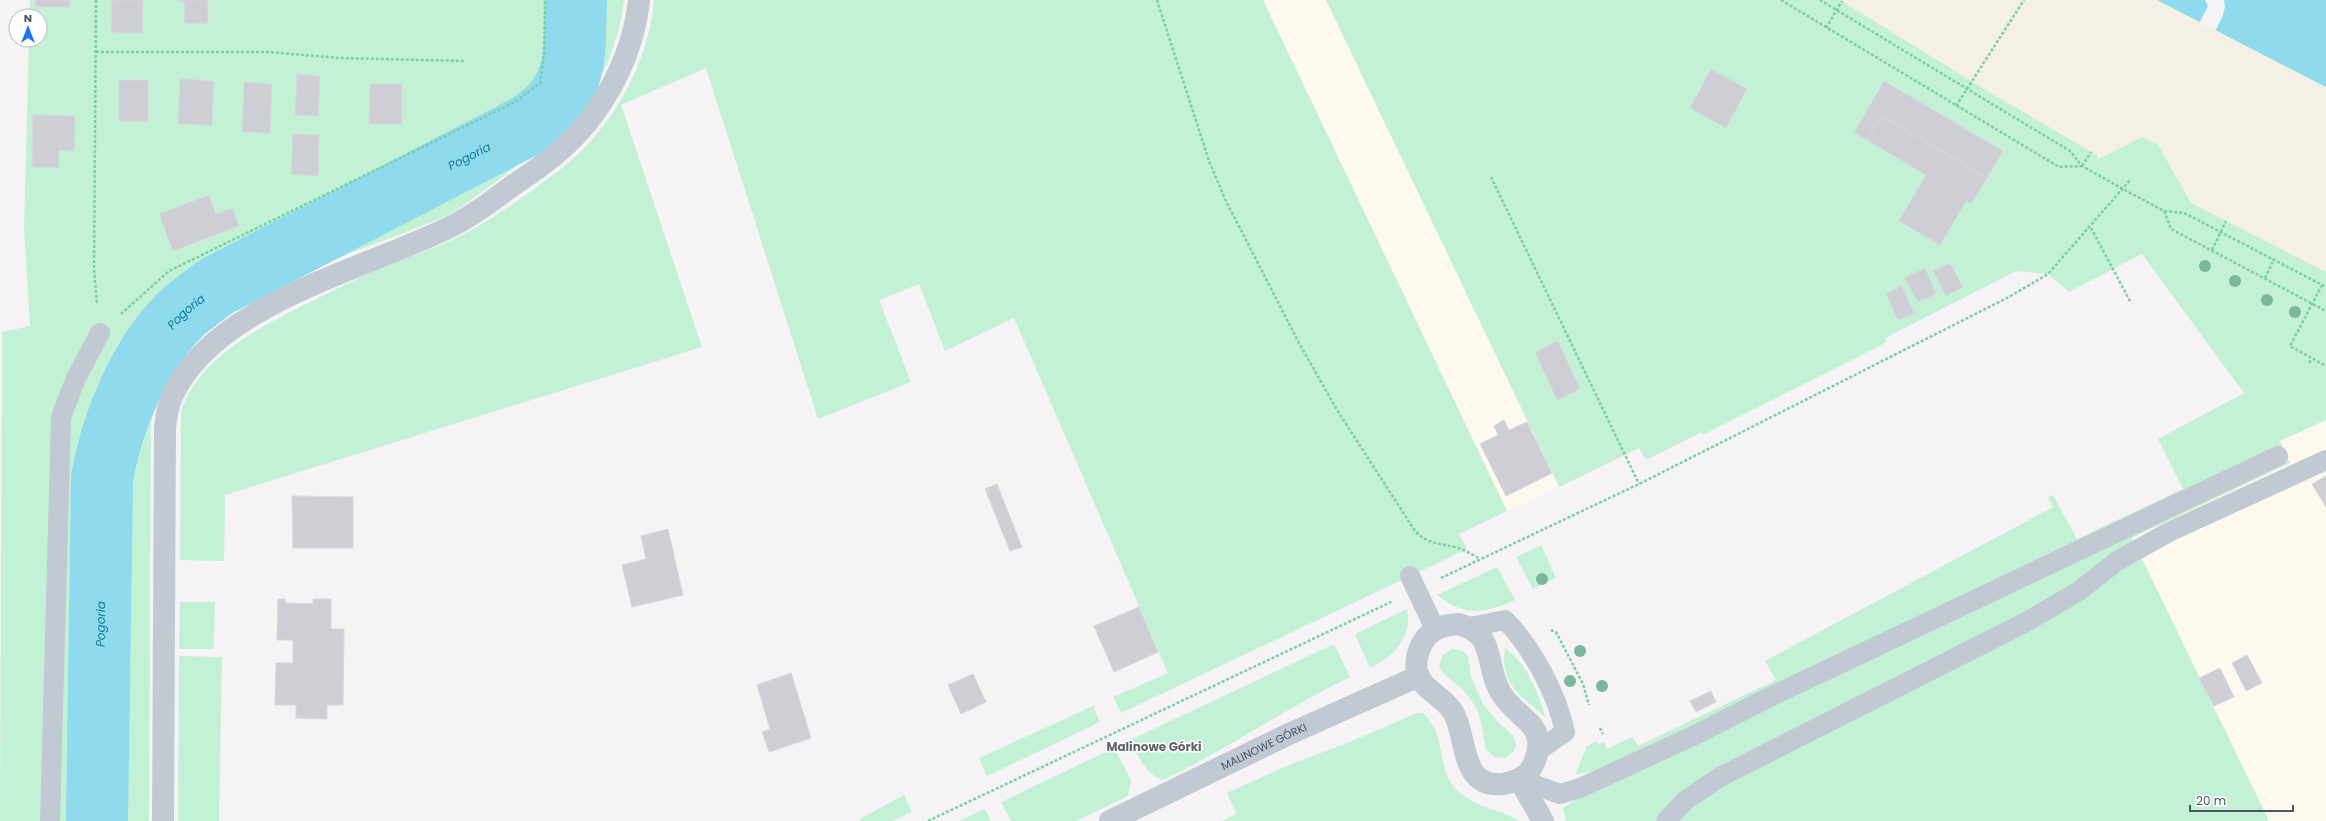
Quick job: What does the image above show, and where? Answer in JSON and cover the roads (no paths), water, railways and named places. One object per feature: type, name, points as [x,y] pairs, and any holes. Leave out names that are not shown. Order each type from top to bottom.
[{"type":"street","points":[[163,821],[165,429],[170,400],[178,386],[202,354],[241,323],[284,299],[336,275],[451,227],[487,205],[556,154],[583,128],[612,84],[629,48],[639,0]]},
{"type":"street","points":[[1458,624],[1470,627],[1485,641],[1494,677],[1502,695],[1508,703],[1530,721],[1535,730],[1539,750],[1533,766],[1519,779],[1498,784],[1488,782],[1477,776],[1465,758],[1460,728],[1453,712],[1447,703],[1422,682],[1419,676],[1417,657],[1420,646],[1426,637],[1435,629],[1458,624]]},
{"type":"street","name":"MALINOWE GÓRKI","points":[[1110,821],[1289,734],[1419,676]]},
{"type":"street","points":[[1519,779],[1543,821]]},
{"type":"lane","points":[[50,821],[60,417],[76,378],[100,332]]},
{"type":"lane","points":[[1519,779],[1560,794],[1617,772],[1772,696],[2278,456]]},
{"type":"lane","points":[[1666,821],[1686,800],[1720,777],[2028,621],[2078,591],[2117,562],[2169,532],[2326,460]]},
{"type":"lane","points":[[1413,583],[1435,629]]},
{"type":"lane","points":[[1470,627],[1504,620],[1521,637],[1556,700],[1565,732],[1539,750]]},
{"type":"water","points":[[2157,0],[2326,0],[2326,87]]},
{"type":"waterway","name":"Pogoria","points":[[97,821],[102,478],[113,434],[121,411],[141,368],[154,347],[183,312],[217,286],[528,125],[545,112],[557,99],[566,85],[571,71],[574,55],[576,0]]},
{"type":"district","name":"Malinowe Górki","points":[[1154,746]]}]
